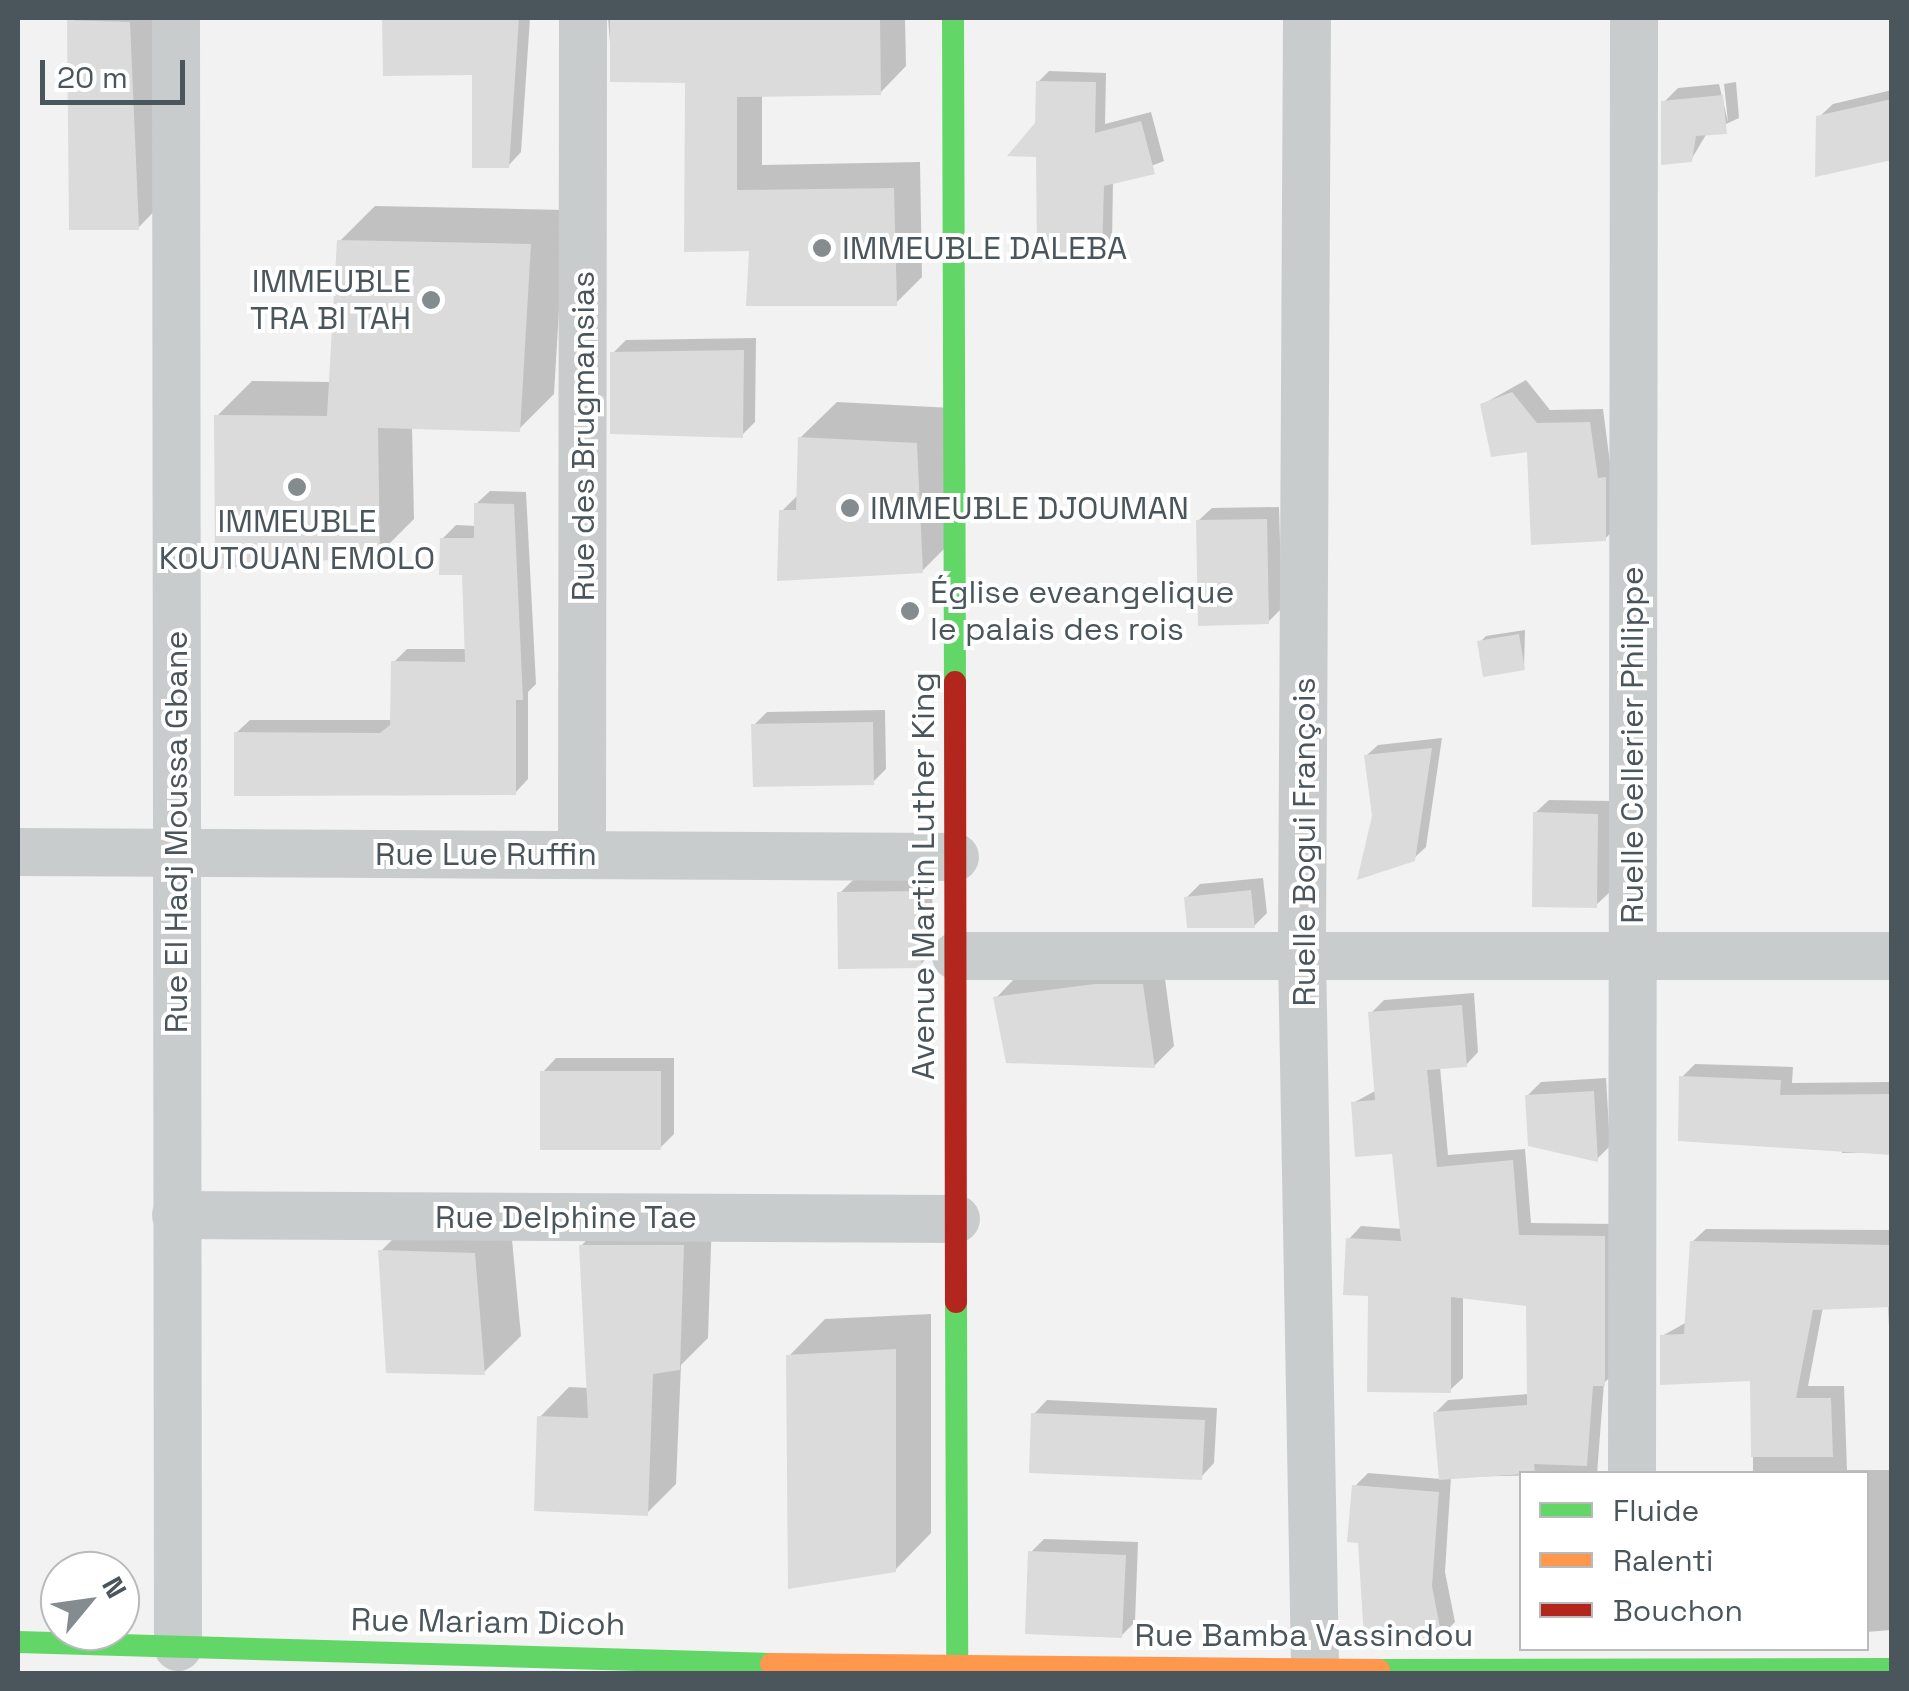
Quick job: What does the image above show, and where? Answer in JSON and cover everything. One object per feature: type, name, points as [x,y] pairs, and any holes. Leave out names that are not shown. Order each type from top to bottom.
[{"type":"street","name":"Rue El Hadj Moussa Gbane","points":[[176,18],[178,1647]]},
{"type":"street","name":"Rue des Brugmansias","points":[[582,854],[583,18]]},
{"type":"street","name":"Avenue Martin Luther King","points":[[953,18],[957,1672]]},
{"type":"street","name":"Ruelle Bogui François","points":[[1308,18],[1302,955],[1315,1667]]},
{"type":"street","name":"Ruelle Cellerier Philippe","points":[[1632,1471],[1634,18]]},
{"type":"street","name":"Rue Lue Ruffin","points":[[18,852],[954,856]]},
{"type":"street","points":[[956,956],[1892,956]]},
{"type":"street","name":"Rue Delphine Tae","points":[[176,1215],[956,1219]]},
{"type":"street","name":"Rue Mariam Dicoh","points":[[18,1642],[178,1647],[297,1663],[957,1672]]},
{"type":"street","name":"Rue Bamba Vassindou","points":[[957,1672],[1315,1667],[1398,1670],[1632,1658],[1700,1671],[1892,1669]]},
{"type":"building","points":[[382,18],[519,18],[509,168],[472,168],[472,75],[383,76]]},
{"type":"building","points":[[610,18],[880,18],[881,95],[737,97],[737,190],[894,188],[897,306],[746,306],[749,251],[684,252],[685,83],[610,82]]},
{"type":"building","points":[[67,20],[130,22],[139,230],[69,230]]},
{"type":"building","points":[[1036,81],[1096,82],[1095,133],[1141,121],[1155,174],[1104,186],[1102,256],[1037,255],[1036,157],[1007,156],[1035,123]]},
{"type":"building","points":[[1723,95],[1727,134],[1696,136],[1692,162],[1661,165],[1661,101]]},
{"type":"building","points":[[1892,99],[1892,160],[1815,177],[1816,116]]},
{"type":"building","points":[[337,240],[531,244],[520,432],[378,428],[380,556],[215,569],[214,415],[327,416]]},
{"type":"building","points":[[744,350],[743,438],[610,434],[610,352]]},
{"type":"building","points":[[1512,392],[1537,423],[1590,422],[1598,478],[1606,477],[1606,541],[1531,545],[1527,452],[1491,457],[1480,404]]},
{"type":"building","name":"IMMEUBLE DJOUMAN","points":[[798,437],[917,443],[923,573],[777,581],[779,510],[796,510]]},
{"type":"building","points":[[474,503],[514,504],[523,700],[516,700],[516,795],[234,796],[234,732],[380,733],[390,725],[391,661],[465,662],[462,575],[439,575],[440,538],[474,538]]},
{"type":"building","points":[[1267,519],[1269,624],[1198,626],[1196,520]]},
{"type":"building","points":[[1519,634],[1525,670],[1483,677],[1477,641]]},
{"type":"building","points":[[873,722],[874,785],[753,787],[751,724]]},
{"type":"building","points":[[1432,748],[1415,861],[1357,880],[1372,816],[1364,755]]},
{"type":"building","points":[[1533,812],[1598,814],[1597,908],[1532,907]]},
{"type":"building","points":[[1251,890],[1255,928],[1187,928],[1184,897]]},
{"type":"building","points":[[919,891],[921,968],[838,969],[837,892]]},
{"type":"building","points":[[1095,984],[1143,984],[1155,1068],[1006,1063],[993,997]]},
{"type":"building","points":[[1462,1005],[1467,1067],[1427,1070],[1437,1167],[1513,1160],[1519,1235],[1605,1236],[1605,1386],[1593,1386],[1587,1466],[1534,1464],[1535,1471],[1519,1471],[1519,1474],[1439,1480],[1433,1412],[1527,1405],[1526,1306],[1451,1297],[1451,1393],[1367,1392],[1368,1296],[1343,1295],[1346,1238],[1401,1241],[1392,1154],[1355,1157],[1351,1102],[1375,1100],[1368,1012]]},
{"type":"building","points":[[540,1071],[661,1071],[661,1150],[540,1150]]},
{"type":"building","points":[[1679,1076],[1781,1080],[1780,1095],[1892,1094],[1892,1155],[1678,1141]]},
{"type":"building","points":[[1594,1091],[1598,1162],[1528,1146],[1525,1095]]},
{"type":"building","points":[[1690,1241],[1892,1245],[1892,1307],[1813,1310],[1796,1398],[1831,1398],[1833,1457],[1751,1457],[1750,1381],[1660,1385],[1660,1335],[1684,1334]]},
{"type":"building","points":[[579,1245],[684,1245],[680,1370],[653,1374],[648,1516],[534,1511],[537,1416],[588,1418]]},
{"type":"building","points":[[378,1250],[475,1253],[485,1375],[386,1373]]},
{"type":"building","points":[[896,1349],[896,1572],[788,1589],[786,1355]]},
{"type":"building","points":[[1031,1413],[1205,1420],[1202,1480],[1029,1473]]},
{"type":"building","points":[[1352,1485],[1439,1492],[1432,1586],[1442,1638],[1364,1638],[1358,1543],[1347,1542]]},
{"type":"building","points":[[1028,1551],[1126,1555],[1122,1638],[1025,1634]]},
{"type":"traffic: fast","points":[[953,18],[955,682]]},
{"type":"traffic: fast","points":[[956,1302],[957,1674]]},
{"type":"traffic: fast","points":[[18,1642],[771,1664]]},
{"type":"traffic: fast","points":[[1379,1670],[1892,1669]]},
{"type":"traffic: slow","points":[[771,1664],[1379,1670]]},
{"type":"traffic: jam","points":[[955,682],[956,1302]]},
{"type":"place","name":"IMMEUBLE DALEBA","points":[[822,248]]},
{"type":"place","name":"IMMEUBLE TRA BI TAH","points":[[431,300]]},
{"type":"place","name":"IMMEUBLE KOUTOUAN EMOLO","points":[[297,487]]},
{"type":"place","name":"IMMEUBLE DJOUMAN","points":[[850,508]]},
{"type":"place","name":"Église eveangelique le palais des rois","points":[[910,611]]}]
